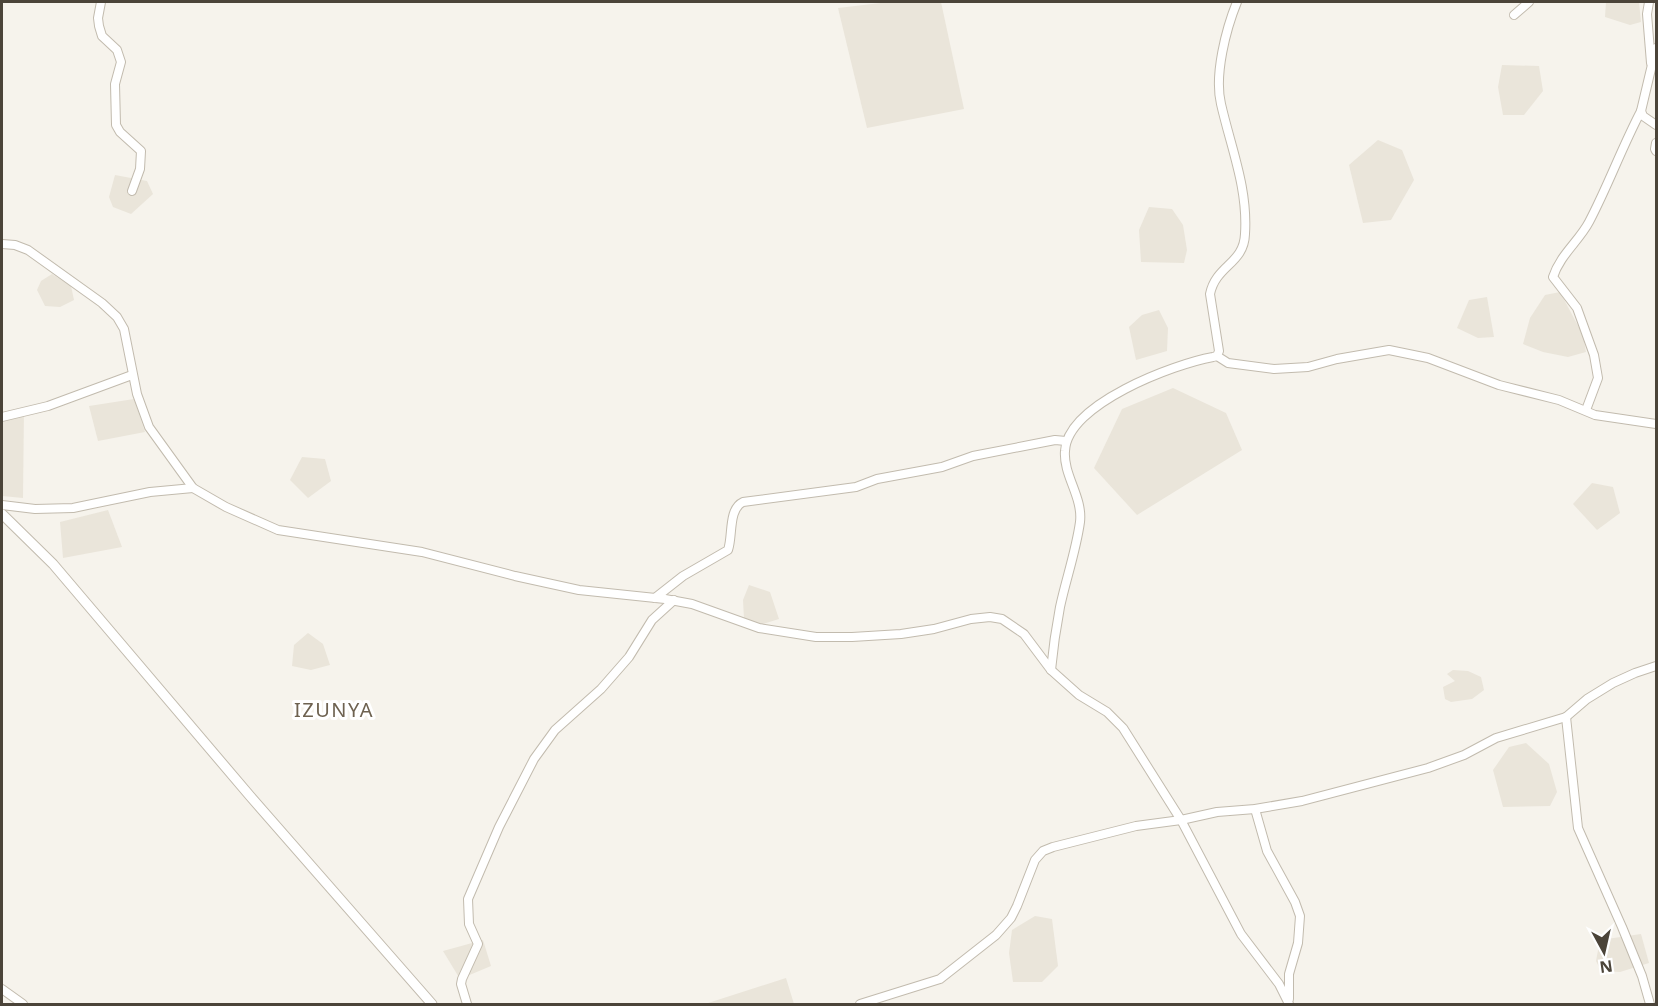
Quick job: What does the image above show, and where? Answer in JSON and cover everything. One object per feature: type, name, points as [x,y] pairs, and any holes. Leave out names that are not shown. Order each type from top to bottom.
[{"type":"street","points":[[101,2],[99,26],[102,36],[117,50],[121,62],[116,84],[116,125],[120,132],[141,151],[140,170],[132,191]]},
{"type":"street","points":[[1217,356],[1219,347],[1210,294],[1212,285],[1219,273],[1235,259],[1244,247],[1246,233],[1245,198],[1219,89],[1221,62],[1237,2]]},
{"type":"street","points":[[1514,15],[1529,2]]},
{"type":"street","points":[[1649,2],[1647,14],[1652,69]]},
{"type":"street","points":[[1586,410],[1598,378],[1594,355],[1576,308],[1553,276],[1571,245],[1588,224],[1641,111],[1656,48]]},
{"type":"street","points":[[1641,111],[1643,116],[1656,124]]},
{"type":"street","points":[[1656,143],[1656,151]]},
{"type":"street","points":[[2,244],[15,245],[28,250],[102,303],[117,317],[124,330],[132,375],[149,427],[193,488],[226,507],[278,530],[412,549],[579,590],[674,600],[713,610],[759,628],[816,637],[901,634],[990,617],[1002,619],[1024,634],[1051,670],[1079,694],[1107,712],[1123,728],[1181,820],[1240,934],[1280,984],[1289,1004]]},
{"type":"street","points":[[1051,670],[1059,613],[1068,581],[1080,515],[1066,462],[1066,441],[1091,409],[1169,368],[1217,356],[1228,363],[1274,369],[1308,367],[1336,359],[1389,350],[1428,358],[1499,385],[1559,400],[1595,415],[1656,424]]},
{"type":"street","points":[[2,417],[48,406],[132,375]]},
{"type":"street","points":[[655,598],[683,576],[728,550],[731,525],[737,506],[743,502],[856,487],[877,479],[942,467],[973,456],[1055,440],[1066,441]]},
{"type":"street","points":[[2,505],[35,509],[73,508],[150,492],[193,488]]},
{"type":"street","points":[[2,514],[53,564],[250,796],[432,1005]]},
{"type":"street","points":[[466,1005],[462,979],[478,944],[469,924],[467,903],[499,827],[534,759],[546,741],[570,715],[601,689],[629,657],[652,620],[674,600]]},
{"type":"street","points":[[860,1005],[940,979],[996,935],[1014,912],[1035,860],[1043,851],[1136,826],[1302,801],[1428,768],[1464,755],[1496,738],[1566,717],[1587,699],[1613,683],[1656,666]]},
{"type":"street","points":[[1566,717],[1578,828],[1642,976],[1650,1005]]},
{"type":"street","points":[[1255,809],[1267,851],[1295,902],[1300,916],[1298,943],[1289,974],[1289,1004]]},
{"type":"street","points":[[2,989],[23,1005]]},
{"type":"shaded area","points":[[889,2],[941,2],[964,109],[867,128],[838,8]]},
{"type":"shaded area","points":[[1606,2],[1639,2],[1641,22],[1630,25],[1605,17]]},
{"type":"shaded area","points":[[1502,65],[1539,66],[1543,91],[1524,115],[1503,115],[1498,87]]},
{"type":"shaded area","points":[[1378,140],[1402,150],[1414,180],[1391,220],[1363,223],[1349,165]]},
{"type":"shaded area","points":[[115,175],[147,181],[153,194],[131,214],[113,207],[109,197]]},
{"type":"shaded area","points":[[1149,207],[1172,209],[1183,225],[1187,250],[1184,263],[1141,262],[1139,230]]},
{"type":"shaded area","points":[[52,274],[71,286],[74,300],[60,307],[45,306],[37,290],[41,281]]},
{"type":"shaded area","points":[[1560,292],[1583,335],[1586,352],[1568,357],[1543,352],[1523,344],[1530,318],[1545,295]]},
{"type":"shaded area","points":[[1487,297],[1494,337],[1478,338],[1457,328],[1469,300]]},
{"type":"shaded area","points":[[1159,310],[1168,328],[1167,351],[1136,360],[1129,327],[1142,315]]},
{"type":"shaded area","points":[[1173,388],[1226,413],[1242,450],[1137,515],[1094,468],[1122,409]]},
{"type":"shaded area","points":[[134,399],[145,432],[98,441],[89,406]]},
{"type":"shaded area","points":[[24,408],[23,498],[2,496],[2,412]]},
{"type":"shaded area","points":[[302,457],[325,459],[331,481],[308,498],[290,480]]},
{"type":"shaded area","points":[[1592,483],[1613,487],[1620,513],[1597,530],[1573,504]]},
{"type":"shaded area","points":[[108,510],[122,547],[63,558],[60,522]]},
{"type":"shaded area","points":[[749,585],[770,592],[779,619],[763,624],[744,619],[743,600]]},
{"type":"shaded area","points":[[308,633],[323,644],[330,665],[311,670],[292,666],[294,645]]},
{"type":"shaded area","points":[[1453,670],[1468,671],[1481,677],[1484,690],[1472,699],[1451,702],[1445,699],[1443,687],[1455,681],[1447,674]]},
{"type":"shaded area","points":[[1526,743],[1549,764],[1557,792],[1550,806],[1503,807],[1493,770],[1509,747]]},
{"type":"shaded area","points":[[1035,916],[1052,919],[1058,966],[1042,982],[1013,982],[1009,953],[1012,930]]},
{"type":"shaded area","points":[[1641,934],[1649,963],[1620,972],[1601,971],[1596,961],[1600,940]]},
{"type":"shaded area","points":[[483,940],[491,966],[460,979],[443,951]]},
{"type":"shaded area","points":[[786,978],[794,1004],[705,1004]]},
{"type":"district","name":"IZUNYA","points":[[334,709]]}]
